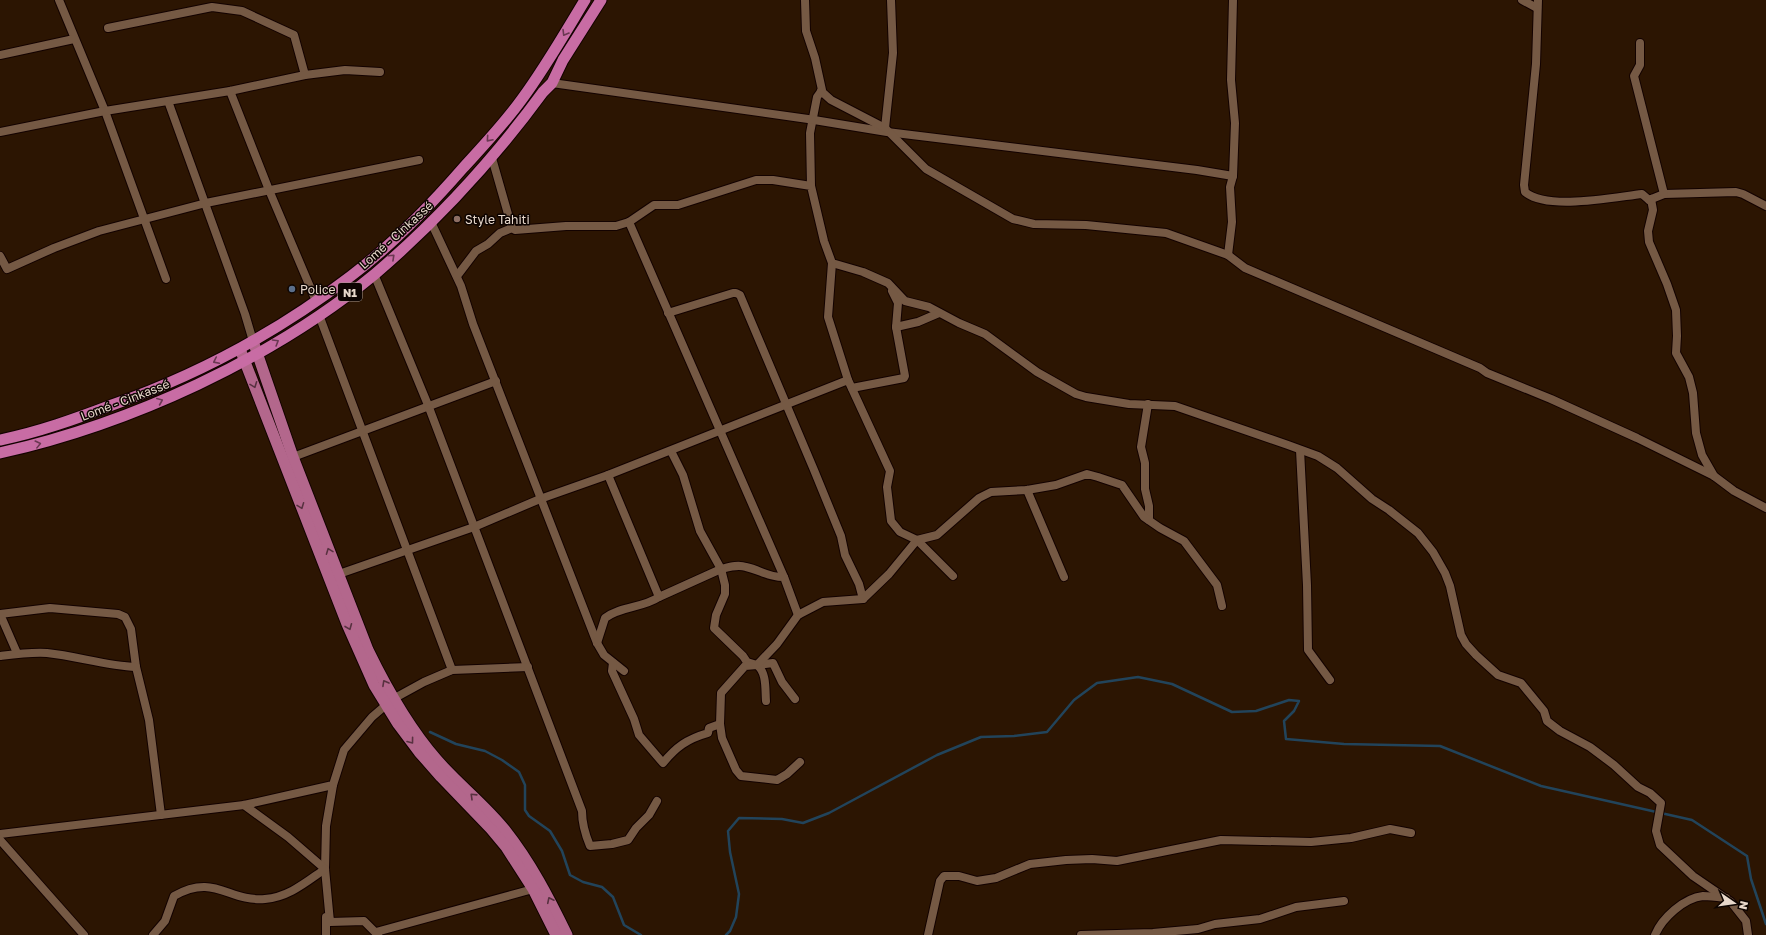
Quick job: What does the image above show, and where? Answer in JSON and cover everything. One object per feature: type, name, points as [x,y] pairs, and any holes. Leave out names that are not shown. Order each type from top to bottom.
[{"type":"highway","name":"Lomé - Cinkassé","points":[[0,440],[44,429],[139,396],[240,349],[316,301],[352,276],[411,224],[481,148],[522,99],[585,0]]},
{"type":"highway","name":"Lomé - Cinkassé","points":[[0,453],[52,441],[112,420],[162,400],[245,361],[319,315],[374,274],[459,195],[492,158],[543,92],[552,83],[563,60],[601,0]]},
{"type":"main road","points":[[253,341],[293,456],[389,702],[438,760],[490,813],[525,857],[543,887],[567,935]]},
{"type":"main road","points":[[240,349],[362,662],[389,702],[418,752],[491,829],[506,847],[533,889],[556,935]]},
{"type":"street","points":[[59,0],[105,111],[166,279]]},
{"type":"street","points":[[805,0],[806,31],[815,58],[821,86],[821,91],[817,97],[809,144],[811,186],[824,241],[832,264],[828,316],[848,380],[890,471],[887,487],[892,520],[900,532],[917,540],[953,576]]},
{"type":"street","points":[[886,130],[893,53],[891,0]]},
{"type":"street","points":[[1228,255],[1232,222],[1230,187],[1233,176],[1236,123],[1231,80],[1233,0]]},
{"type":"street","points":[[1522,0],[1537,4],[1536,64],[1524,185],[1525,192],[1536,198],[1561,201],[1588,202],[1642,194],[1649,200],[1651,199],[1652,210],[1648,231],[1649,242],[1668,284],[1676,310],[1676,353],[1689,377],[1693,393],[1696,433],[1702,455],[1714,476]]},
{"type":"street","points":[[108,28],[212,7],[242,11],[294,35],[305,75]]},
{"type":"street","points":[[0,55],[74,39]]},
{"type":"street","points":[[1640,43],[1640,65],[1634,76],[1664,194]]},
{"type":"street","points":[[0,132],[105,111],[230,91],[305,75],[345,70],[380,72]]},
{"type":"street","points":[[552,83],[886,130],[1197,170],[1233,176]]},
{"type":"street","points":[[230,91],[269,190],[316,301]]},
{"type":"street","points":[[821,91],[831,100],[886,130],[926,169],[992,208],[1021,222],[1034,224],[1099,226],[1155,231],[1198,243],[1228,255],[1245,268],[1480,368],[1487,373],[1637,438],[1714,476],[1734,491],[1766,508]]},
{"type":"street","points":[[168,101],[206,203],[253,341]]},
{"type":"street","points":[[492,158],[512,228]]},
{"type":"street","points":[[0,256],[7,269],[99,231],[206,203],[419,160]]},
{"type":"street","points":[[456,276],[476,252],[500,234],[512,228],[515,230],[566,226],[616,226],[629,222],[654,205],[678,205],[756,180],[773,180],[811,186]]},
{"type":"street","points":[[1649,200],[1664,194],[1736,192],[1766,206]]},
{"type":"street","points":[[431,222],[456,276],[540,499],[597,643],[604,654],[624,671]]},
{"type":"street","points":[[629,222],[784,577],[798,615]]},
{"type":"street","points":[[832,264],[856,269],[888,283],[905,301],[929,307],[985,334],[1038,372],[1076,394],[1129,404],[1174,406],[1318,456],[1337,468],[1372,499],[1418,533],[1445,573],[1450,586],[1461,635],[1466,644],[1498,675],[1521,683],[1544,711],[1547,721],[1560,731],[1590,747],[1614,765],[1638,787],[1650,793],[1662,803],[1656,831],[1660,845],[1693,876],[1726,898],[1740,912],[1746,920],[1747,933]]},
{"type":"street","points":[[374,274],[428,405],[528,667],[582,811],[582,821],[590,846],[612,844],[628,840],[636,828],[649,815],[656,801]]},
{"type":"street","points":[[852,388],[904,378],[905,375],[896,327],[898,303],[888,283]]},
{"type":"street","points":[[668,313],[733,293],[738,294],[841,536],[845,555],[859,584],[864,599]]},
{"type":"street","points":[[896,327],[918,322],[939,313]]},
{"type":"street","points":[[319,315],[452,670]]},
{"type":"street","points":[[339,574],[474,528],[540,499],[671,451],[848,380]]},
{"type":"street","points":[[293,456],[496,381]]},
{"type":"street","points":[[1148,404],[1141,447],[1145,463],[1145,489],[1149,506],[1149,520]]},
{"type":"street","points":[[1300,450],[1307,585],[1308,650],[1330,680]]},
{"type":"street","points":[[671,451],[683,475],[700,531],[721,569],[725,594],[716,615],[714,628],[743,656],[747,662],[757,665],[762,669],[764,675],[766,701]]},
{"type":"street","points":[[757,665],[778,644],[798,615],[823,602],[864,599],[889,574],[917,540],[938,535],[979,498],[991,492],[1027,490],[1056,486],[1087,474],[1098,476],[1122,486],[1144,517],[1184,540],[1217,585],[1222,606]]},
{"type":"street","points":[[608,475],[659,597]]},
{"type":"street","points":[[1027,490],[1064,577]]},
{"type":"street","points":[[908,536],[910,550]]},
{"type":"street","points":[[597,643],[605,618],[624,610],[644,605],[721,569],[731,566],[745,566],[774,577],[784,577]]},
{"type":"street","points":[[17,654],[0,614],[50,608],[118,614],[125,617],[131,629],[136,667],[149,720],[161,815]]},
{"type":"street","points":[[0,656],[48,653],[117,666],[136,667]]},
{"type":"street","points":[[613,663],[612,671],[634,719],[639,735],[663,763],[672,752],[690,738],[708,733],[709,728],[720,724]]},
{"type":"street","points":[[795,699],[782,682],[773,663],[745,666],[720,693],[720,724],[722,738],[736,770],[741,776],[777,780],[787,774],[800,762]]},
{"type":"street","points":[[326,935],[327,926],[324,869],[326,826],[333,785],[344,750],[372,717],[389,702],[424,682],[452,670],[528,667]]},
{"type":"street","points":[[0,834],[244,805],[333,785]]},
{"type":"street","points":[[244,805],[288,837],[324,869],[330,922],[364,921],[377,933],[533,889]]},
{"type":"street","points":[[928,935],[940,881],[944,876],[958,876],[977,881],[996,878],[1030,864],[1092,859],[1117,861],[1221,840],[1311,842],[1351,838],[1390,829],[1411,833]]},
{"type":"street","points":[[0,840],[84,935]]},
{"type":"street","points":[[153,935],[165,921],[174,896],[180,893],[202,886],[213,886],[252,899],[266,899],[293,891],[324,869]]},
{"type":"street","points":[[1655,935],[1667,916],[1685,902],[1702,896],[1726,898]]},
{"type":"street","points":[[1080,935],[1153,933],[1198,929],[1215,924],[1260,919],[1296,908],[1344,901]]},
{"type":"waterway","points":[[726,935],[730,931],[736,917],[739,894],[730,852],[728,831],[739,818],[782,819],[803,823],[829,813],[937,755],[981,737],[1014,736],[1047,732],[1074,700],[1097,683],[1138,677],[1172,684],[1232,712],[1256,711],[1289,700],[1299,701],[1294,711],[1284,721],[1286,739],[1344,744],[1440,746],[1541,786],[1692,820],[1747,856],[1751,879],[1766,924]]},
{"type":"waterway","points":[[430,732],[456,744],[485,751],[502,760],[519,772],[525,785],[525,810],[529,816],[550,831],[562,851],[570,875],[583,882],[602,887],[613,897],[624,925],[641,935]]},
{"type":"place","name":"Style Tahiti","points":[[457,219]]},
{"type":"place","name":"Police","points":[[292,289]]}]
